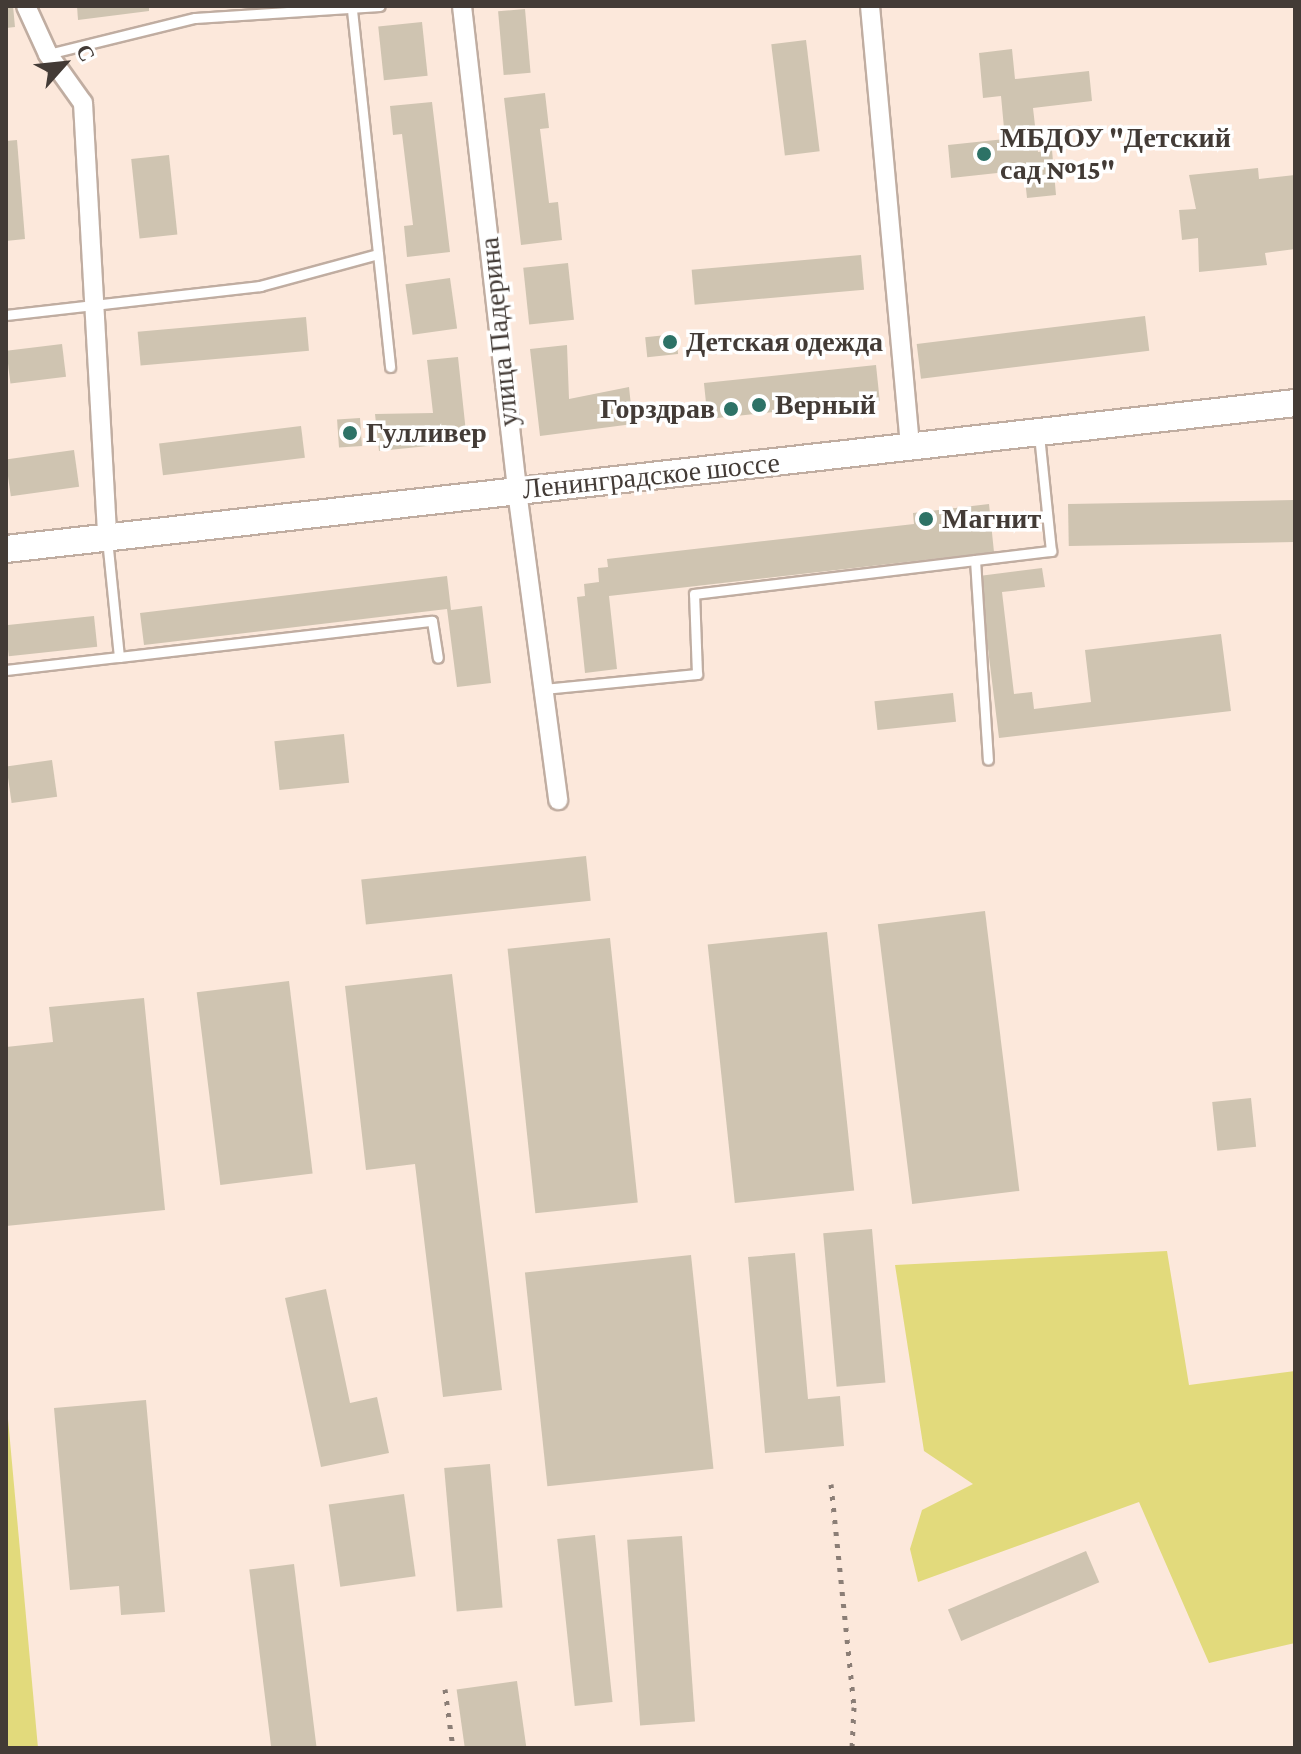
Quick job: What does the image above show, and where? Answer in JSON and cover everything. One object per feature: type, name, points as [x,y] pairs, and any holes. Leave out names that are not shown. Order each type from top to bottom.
[{"type":"main road","name":"Ленинградское шоссе","points":[[6,549],[1295,403]]},
{"type":"street","points":[[26,6],[48,54],[83,103],[107,537]]},
{"type":"street","name":"улица Падерина","points":[[462,6],[517,491],[558,800]]},
{"type":"street","points":[[870,6],[910,446]]},
{"type":"lane","points":[[48,54],[195,18],[380,6]]},
{"type":"lane","points":[[352,10],[390,367]]},
{"type":"lane","points":[[6,315],[260,286],[378,254]]},
{"type":"lane","points":[[543,689],[697,674],[694,594],[1051,551],[1039,432]]},
{"type":"lane","points":[[107,537],[119,657]]},
{"type":"lane","points":[[975,560],[988,760]]},
{"type":"lane","points":[[6,670],[432,621],[438,658]]},
{"type":"shaded area","points":[[1167,1251],[1189,1385],[1295,1371],[1295,1643],[1209,1663],[1139,1502],[918,1582],[910,1549],[922,1510],[973,1484],[924,1451],[895,1265]]},
{"type":"shaded area","points":[[8,1419],[38,1748],[6,1748]]},
{"type":"building","points":[[6,6],[13,6],[15,27],[6,28]]},
{"type":"building","points":[[77,6],[149,6],[149,11],[78,20]]},
{"type":"building","points":[[525,9],[531,73],[504,75],[498,11]]},
{"type":"building","points":[[422,22],[428,76],[384,80],[378,27]]},
{"type":"building","points":[[806,40],[820,151],[785,155],[771,44]]},
{"type":"building","points":[[1012,49],[1015,79],[1089,71],[1092,101],[1033,108],[1038,152],[1052,150],[1056,195],[1027,198],[1024,170],[951,178],[948,145],[1005,139],[1001,96],[983,98],[979,53]]},
{"type":"building","points":[[545,93],[549,128],[540,129],[549,203],[558,202],[562,240],[521,245],[504,98]]},
{"type":"building","points":[[432,102],[450,252],[407,257],[404,226],[413,225],[402,134],[393,135],[390,106]]},
{"type":"building","points":[[17,140],[25,239],[6,241],[6,141]]},
{"type":"building","points":[[169,155],[177,235],[140,239],[131,159]]},
{"type":"building","points":[[1258,168],[1259,179],[1295,175],[1295,249],[1265,253],[1267,265],[1199,272],[1198,238],[1182,240],[1179,210],[1196,209],[1189,175]]},
{"type":"building","points":[[861,255],[864,290],[695,305],[692,270]]},
{"type":"building","points":[[568,263],[574,320],[529,324],[523,268]]},
{"type":"building","points":[[450,278],[457,329],[413,335],[405,284]]},
{"type":"building","points":[[1145,316],[1149,351],[921,379],[917,344]]},
{"type":"building","points":[[306,317],[309,351],[141,366],[138,332]]},
{"type":"building","points":[[676,334],[678,354],[647,357],[645,337]]},
{"type":"building","points":[[62,344],[66,377],[10,384],[6,351]]},
{"type":"building","points":[[567,345],[569,399],[629,387],[633,424],[540,436],[530,349]]},
{"type":"building","points":[[458,357],[467,442],[379,451],[375,414],[433,413],[427,360]]},
{"type":"building","points":[[876,365],[880,401],[708,419],[704,383]]},
{"type":"building","name":"Гулливер","points":[[360,418],[362,446],[339,448],[337,420]]},
{"type":"building","points":[[301,426],[305,458],[163,475],[159,443]]},
{"type":"building","points":[[74,450],[79,487],[11,496],[6,460]]},
{"type":"building","points":[[1294,500],[1295,542],[1069,546],[1068,504]]},
{"type":"building","points":[[989,504],[994,552],[609,596],[617,669],[585,673],[577,597],[585,596],[584,584],[599,582],[598,568],[608,567],[607,559],[914,524],[913,513]]},
{"type":"building","points":[[1042,568],[1045,587],[1002,592],[1014,694],[1032,692],[1034,709],[1091,702],[1085,650],[1221,634],[1231,711],[999,738],[979,576]]},
{"type":"building","points":[[447,576],[451,610],[482,606],[491,683],[457,687],[447,609],[144,645],[140,613]]},
{"type":"building","points":[[94,616],[97,647],[9,656],[6,625]]},
{"type":"building","points":[[953,693],[956,722],[877,730],[874,701]]},
{"type":"building","points":[[344,734],[349,783],[280,790],[274,741]]},
{"type":"building","points":[[52,760],[57,797],[12,803],[6,766]]},
{"type":"building","points":[[586,856],[591,901],[366,924],[361,880]]},
{"type":"building","points":[[985,911],[1019,1191],[912,1204],[878,924]]},
{"type":"building","points":[[827,932],[854,1191],[735,1203],[708,945]]},
{"type":"building","points":[[610,938],[638,1203],[535,1213],[508,949]]},
{"type":"building","points":[[452,974],[502,1390],[443,1397],[415,1164],[366,1170],[345,986]]},
{"type":"building","points":[[289,981],[313,1174],[220,1185],[197,992]]},
{"type":"building","points":[[144,998],[165,1210],[6,1226],[6,1047],[53,1042],[49,1007]]},
{"type":"building","points":[[1251,1098],[1256,1147],[1217,1151],[1212,1102]]},
{"type":"building","points":[[872,1229],[885,1382],[837,1387],[823,1233]]},
{"type":"building","points":[[795,1253],[808,1399],[840,1396],[844,1446],[765,1453],[748,1257]]},
{"type":"building","points":[[691,1255],[713,1469],[547,1486],[525,1272]]},
{"type":"building","points":[[326,1289],[350,1403],[377,1397],[389,1453],[321,1467],[285,1298]]},
{"type":"building","points":[[146,1400],[165,1612],[121,1615],[119,1586],[70,1590],[54,1408]]},
{"type":"building","points":[[490,1464],[503,1607],[457,1611],[444,1468]]},
{"type":"building","points":[[404,1494],[416,1576],[340,1587],[329,1505]]},
{"type":"building","points":[[595,1535],[613,1702],[575,1706],[557,1539]]},
{"type":"building","points":[[682,1536],[695,1722],[640,1725],[627,1540]]},
{"type":"building","points":[[1086,1551],[1099,1582],[961,1641],[948,1610]]},
{"type":"building","points":[[294,1564],[317,1748],[271,1748],[249,1569]]},
{"type":"building","points":[[517,1681],[526,1748],[465,1748],[457,1689]]},
{"type":"railway","points":[[831,1484],[854,1707],[852,1748]]},
{"type":"railway","points":[[445,1689],[453,1748]]},
{"type":"place","name":"МБДОУ \"Детский сад №15\"","points":[[984,154]]},
{"type":"place","name":"Детская одежда","points":[[670,342]]},
{"type":"place","name":"Верный","points":[[759,405]]},
{"type":"place","name":"Горздрав","points":[[731,409]]},
{"type":"place","name":"Гулливер","points":[[350,433]]},
{"type":"place","name":"Магнит","points":[[926,519]]}]
